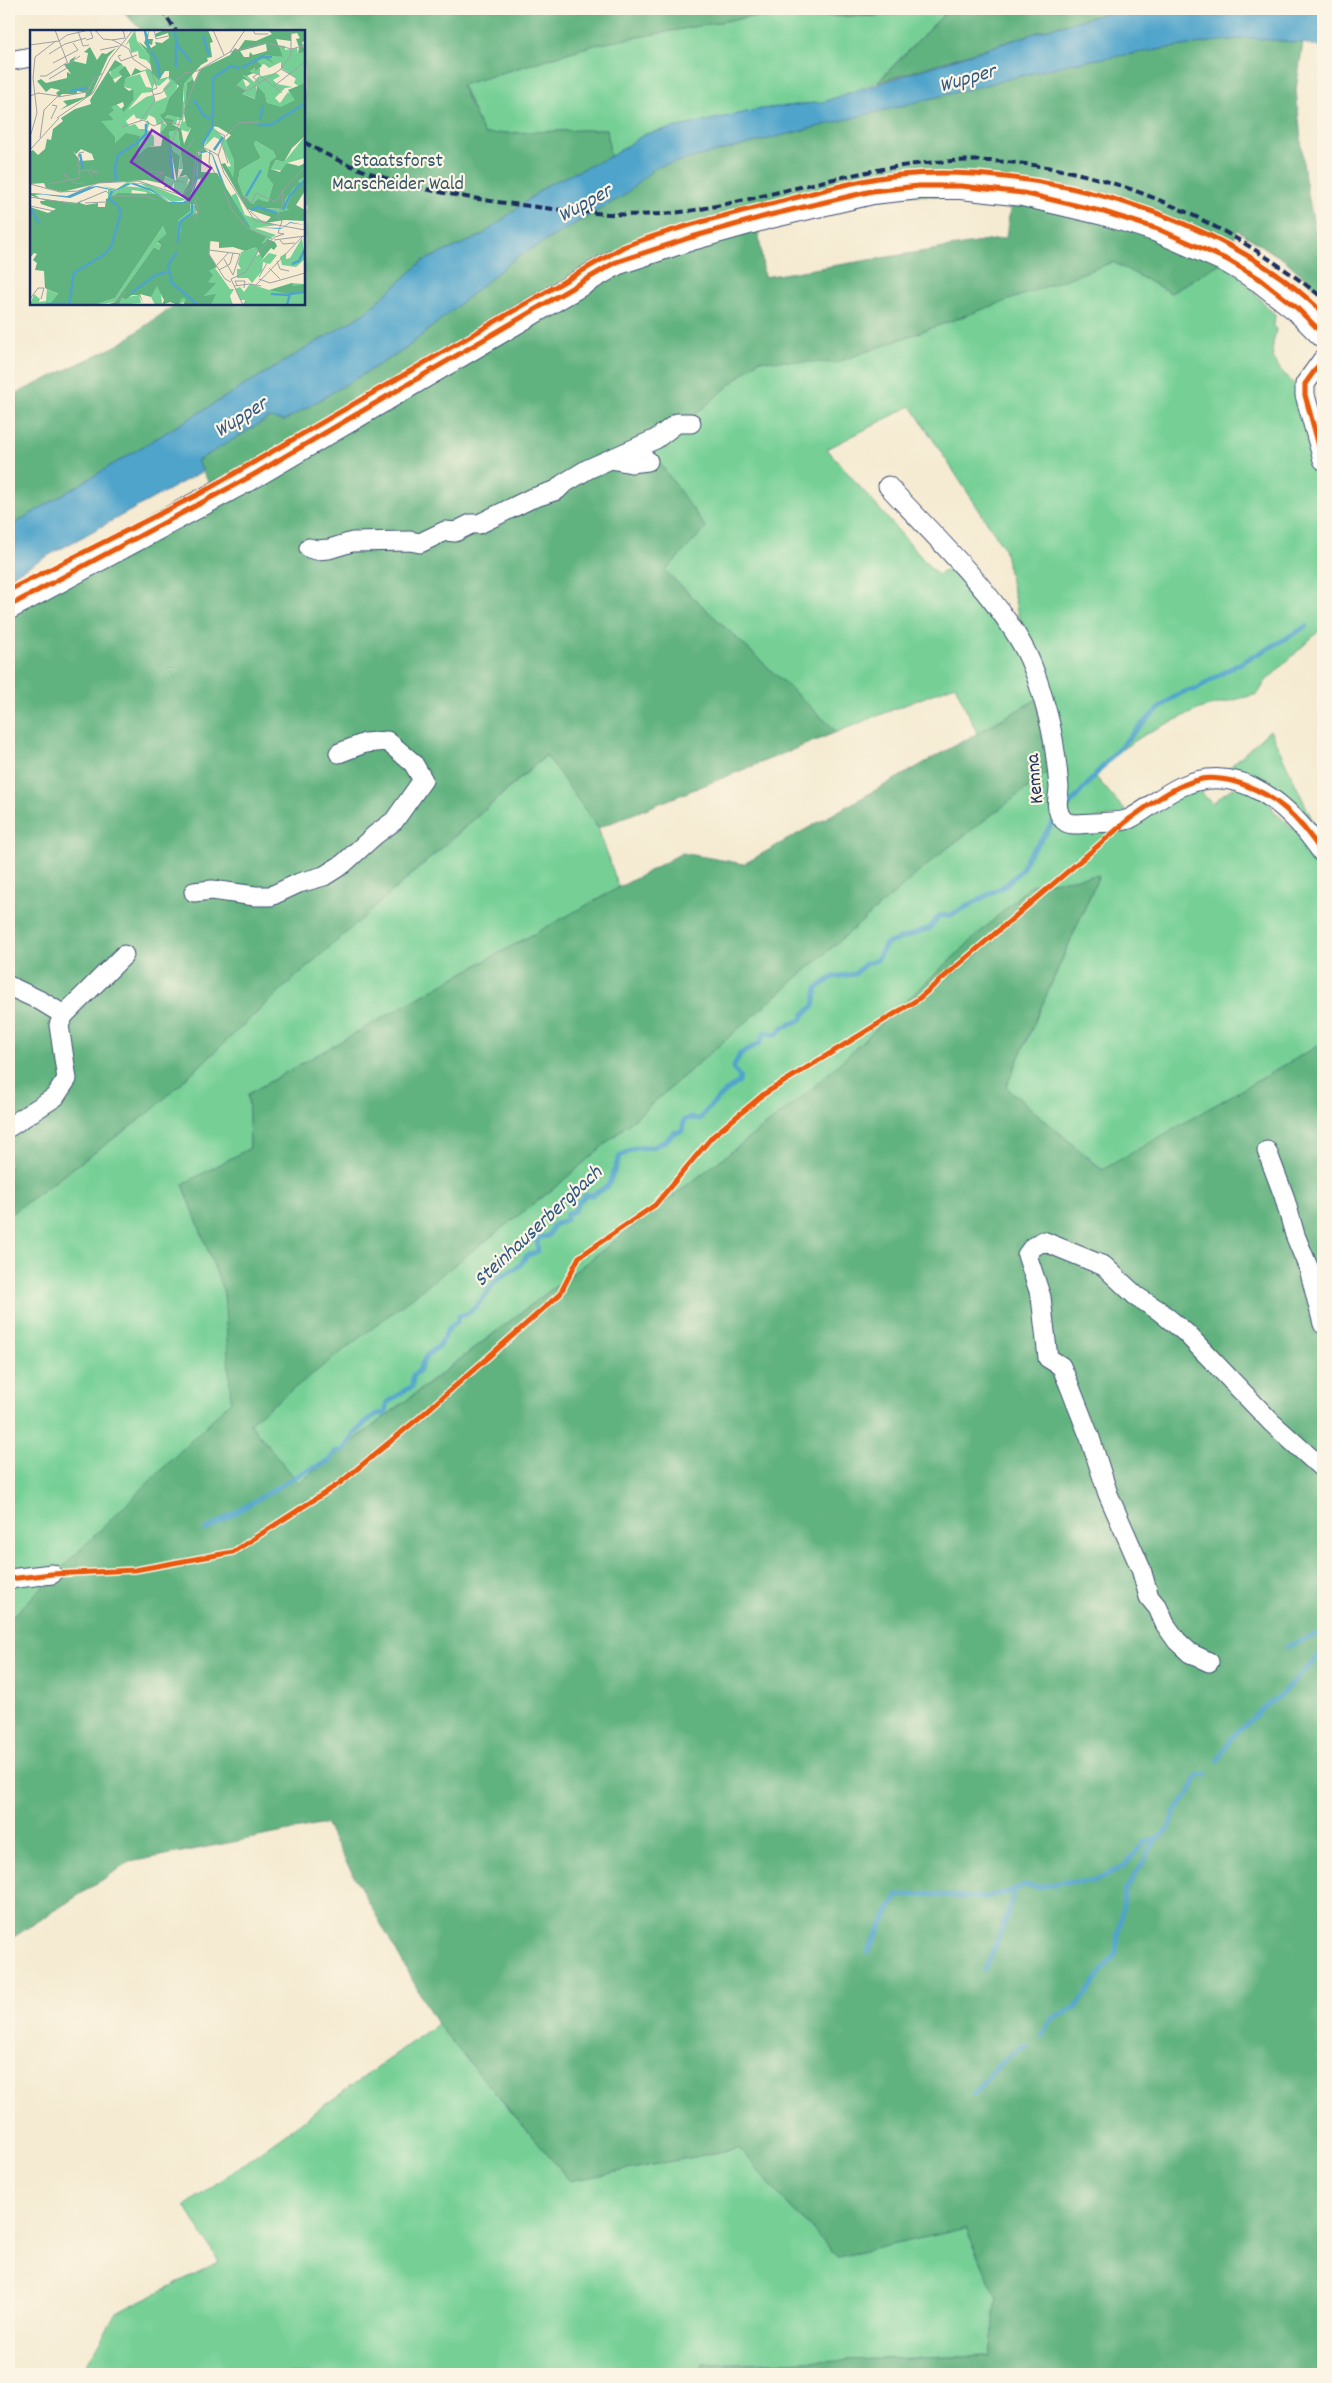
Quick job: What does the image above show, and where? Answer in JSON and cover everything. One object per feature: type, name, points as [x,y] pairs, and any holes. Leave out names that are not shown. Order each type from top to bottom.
[{"type":"main road","points":[[9,606],[255,474],[616,262],[692,237],[841,198],[900,187],[961,186],[1048,198],[1104,212],[1158,229],[1228,260],[1252,274],[1297,308],[1323,334]]},
{"type":"street","points":[[9,61],[30,57]]},
{"type":"street","points":[[1323,359],[1305,384],[1305,395],[1323,460]]},
{"type":"street","points":[[309,548],[316,550],[329,549],[352,542],[410,541],[420,543],[428,541],[445,531],[455,532],[471,524],[479,524],[530,499],[557,490],[563,484],[588,469],[656,439],[677,423],[691,423]]},
{"type":"street","points":[[611,460],[631,463],[648,461]]},
{"type":"street","name":"Kemna","points":[[888,486],[1001,613],[1026,651],[1039,684],[1049,719],[1059,790],[1057,807],[1060,816],[1067,822],[1076,824],[1128,820],[1181,786],[1202,779],[1220,778],[1245,784],[1286,807],[1301,823],[1323,854]]},
{"type":"street","points":[[194,892],[212,890],[255,896],[271,896],[299,883],[324,876],[343,864],[374,834],[394,821],[423,780],[413,763],[387,742],[365,743],[339,753]]},
{"type":"street","points":[[9,1127],[55,1097],[68,1079],[59,1025],[64,1015],[124,955]]},
{"type":"street","points":[[9,986],[41,1001],[64,1015]]},
{"type":"street","points":[[1267,1151],[1309,1269],[1323,1324]]},
{"type":"street","points":[[1209,1662],[1190,1653],[1178,1641],[1149,1597],[1141,1569],[1108,1494],[1090,1438],[1068,1382],[1060,1366],[1048,1358],[1041,1297],[1027,1255],[1033,1247],[1042,1241],[1104,1266],[1136,1296],[1158,1310],[1186,1333],[1272,1424],[1323,1469]]},
{"type":"street","points":[[9,1579],[52,1574]]},
{"type":"green space","name":"Staatsforst Marscheider Wald","points":[[121,9],[943,9],[874,16],[748,17],[594,45],[461,85],[484,134],[607,129],[610,157],[547,185],[481,236],[423,261],[365,313],[9,527],[9,397],[120,344],[175,305],[305,305],[305,210],[307,208],[305,206],[305,30],[141,30]]},
{"type":"green space","points":[[949,9],[876,83],[823,102],[761,109],[645,134],[610,157],[607,129],[484,134],[462,85],[594,45],[748,17],[874,16]]},
{"type":"green space","points":[[949,9],[1121,9],[1054,27],[877,83]]},
{"type":"green space","points":[[1250,38],[1303,43],[1296,90],[1305,179],[1323,271],[1323,294],[1286,261],[1237,230],[1225,260],[1171,293],[1113,262],[835,363],[759,360],[652,452],[706,528],[665,571],[837,732],[598,828],[546,755],[281,990],[150,1112],[9,1215],[9,604],[215,494],[197,461],[269,418],[284,421],[404,350],[514,259],[623,196],[656,167],[1073,63],[1208,42]],"holes":[[[903,194],[1011,201],[1006,238],[764,277],[758,226]]]},
{"type":"green space","points":[[1225,260],[1275,315],[1274,361],[1302,394],[1323,486],[1323,627],[1265,682],[1258,694],[1202,708],[1149,732],[1108,758],[1095,776],[1128,814],[1081,821],[1069,818],[1061,804],[1058,769],[1052,773],[1053,805],[1059,818],[1071,829],[1132,822],[1184,791],[1204,785],[1202,794],[1213,803],[1228,791],[1240,787],[1270,800],[1273,810],[1292,828],[1298,827],[1323,862],[1323,1043],[1103,1170],[1006,1087],[1099,876],[1031,885],[804,1096],[298,1483],[249,1422],[558,1185],[941,853],[1051,770],[1047,736],[1037,699],[977,733],[955,685],[837,732],[665,571],[705,528],[651,452],[759,360],[838,362],[1113,262],[1171,293]],"holes":[[[911,406],[1004,548],[1025,648],[958,564],[937,575],[827,449]]]},
{"type":"green space","points":[[1038,699],[1051,770],[941,853],[558,1185],[249,1423],[299,1483],[804,1096],[1031,885],[1099,875],[1006,1087],[1102,1170],[1323,1043],[1323,2374],[701,2374],[703,2364],[990,2356],[997,2298],[966,2228],[838,2257],[778,2194],[739,2148],[570,2181],[437,2024],[325,1824],[130,1862],[9,1940],[9,1620],[231,1401],[224,1293],[183,1184],[250,1148],[248,1094],[446,982],[682,853],[744,864]]},
{"type":"green space","points":[[1270,730],[1312,819],[1323,837],[1323,849],[1303,821],[1222,774]]},
{"type":"green space","points":[[547,755],[598,828],[619,888],[446,982],[248,1094],[250,1148],[183,1184],[224,1293],[232,1401],[9,1620],[9,1215],[150,1112],[281,990]]},
{"type":"green space","points":[[437,2024],[570,2181],[739,2148],[778,2194],[838,2257],[966,2228],[997,2298],[990,2356],[703,2364],[701,2374],[81,2374],[116,2313],[219,2262],[185,2206]]},
{"type":"water","name":"Wupper","points":[[1121,9],[1323,9],[1323,48],[1303,43],[1250,38],[1208,42],[1073,63],[656,167],[623,196],[514,259],[404,350],[284,421],[269,418],[197,461],[203,471],[9,577],[9,527],[365,313],[423,261],[481,236],[549,184],[610,157],[645,134],[761,109],[823,102],[1054,27]]},
{"type":"waterway","name":"Steinhauserbergbach","points":[[1067,807],[1128,738],[1166,703],[1183,692],[1196,690],[1306,626]]},
{"type":"waterway","name":"Steinhauserbergbach","points":[[206,1530],[302,1473],[330,1461],[335,1452],[345,1450],[354,1435],[369,1419],[379,1414],[385,1414],[387,1402],[412,1387],[413,1375],[419,1371],[426,1356],[440,1345],[449,1328],[457,1322],[459,1316],[476,1307],[497,1280],[520,1265],[526,1256],[538,1251],[537,1241],[541,1237],[548,1236],[554,1225],[567,1219],[566,1215],[574,1211],[578,1203],[586,1195],[593,1195],[608,1186],[620,1156],[635,1148],[653,1147],[666,1141],[673,1133],[682,1131],[684,1120],[691,1118],[700,1119],[718,1099],[739,1082],[740,1077],[733,1068],[740,1054],[760,1043],[765,1032],[776,1035],[783,1027],[801,1020],[804,1014],[814,1006],[817,988],[833,977],[855,974],[865,964],[877,960],[886,944],[930,928],[939,916],[951,915],[1006,885],[1023,868],[1027,857],[1056,817]]},
{"type":"waterway","points":[[1286,1647],[1323,1632]]},
{"type":"waterway","points":[[1218,1760],[1232,1737],[1262,1709],[1280,1696],[1323,1652]]},
{"type":"waterway","points":[[868,1952],[897,1896],[923,1894],[981,1898],[1013,1891],[1024,1885],[1039,1887],[1062,1882],[1094,1881],[1124,1866],[1145,1842],[1158,1838],[1168,1829],[1176,1810],[1190,1793],[1197,1776],[1207,1774]]},
{"type":"waterway","points":[[1042,2036],[1051,2019],[1076,2008],[1116,1952],[1125,1891],[1158,1838]]},
{"type":"waterway","points":[[985,1970],[1005,1921],[1013,1891]]},
{"type":"waterway","points":[[974,2094],[1005,2060],[1019,2049],[1028,2045]]},
{"type":"railway","points":[[161,9],[175,30]]},
{"type":"railway","points":[[305,143],[332,157],[361,169],[390,180],[420,188],[514,204],[584,212],[642,215],[700,209],[844,177],[917,164],[953,161],[991,161],[1037,166],[1081,174],[1125,187],[1168,204],[1209,223],[1248,246],[1287,271],[1323,298]]},
{"type":"cycle path","points":[[9,590],[201,493],[623,247],[704,221],[857,182],[900,175],[953,173],[1010,177],[1068,187],[1126,203],[1183,223],[1235,249],[1283,279],[1323,313]]},
{"type":"cycle path","points":[[9,606],[255,474],[616,262],[692,237],[770,215],[872,191],[919,186],[961,186],[1023,193],[1104,212],[1158,229],[1228,260],[1260,279],[1297,308],[1323,334]]},
{"type":"cycle path","points":[[1323,359],[1305,384],[1305,395],[1323,460]]},
{"type":"cycle path","points":[[9,1579],[52,1574],[135,1570],[233,1552],[340,1483],[420,1417],[560,1294],[579,1257],[655,1205],[712,1137],[764,1094],[917,1000],[1128,820],[1172,790],[1192,782],[1210,778],[1229,780],[1247,786],[1261,792],[1285,809],[1305,829],[1323,854]]}]
